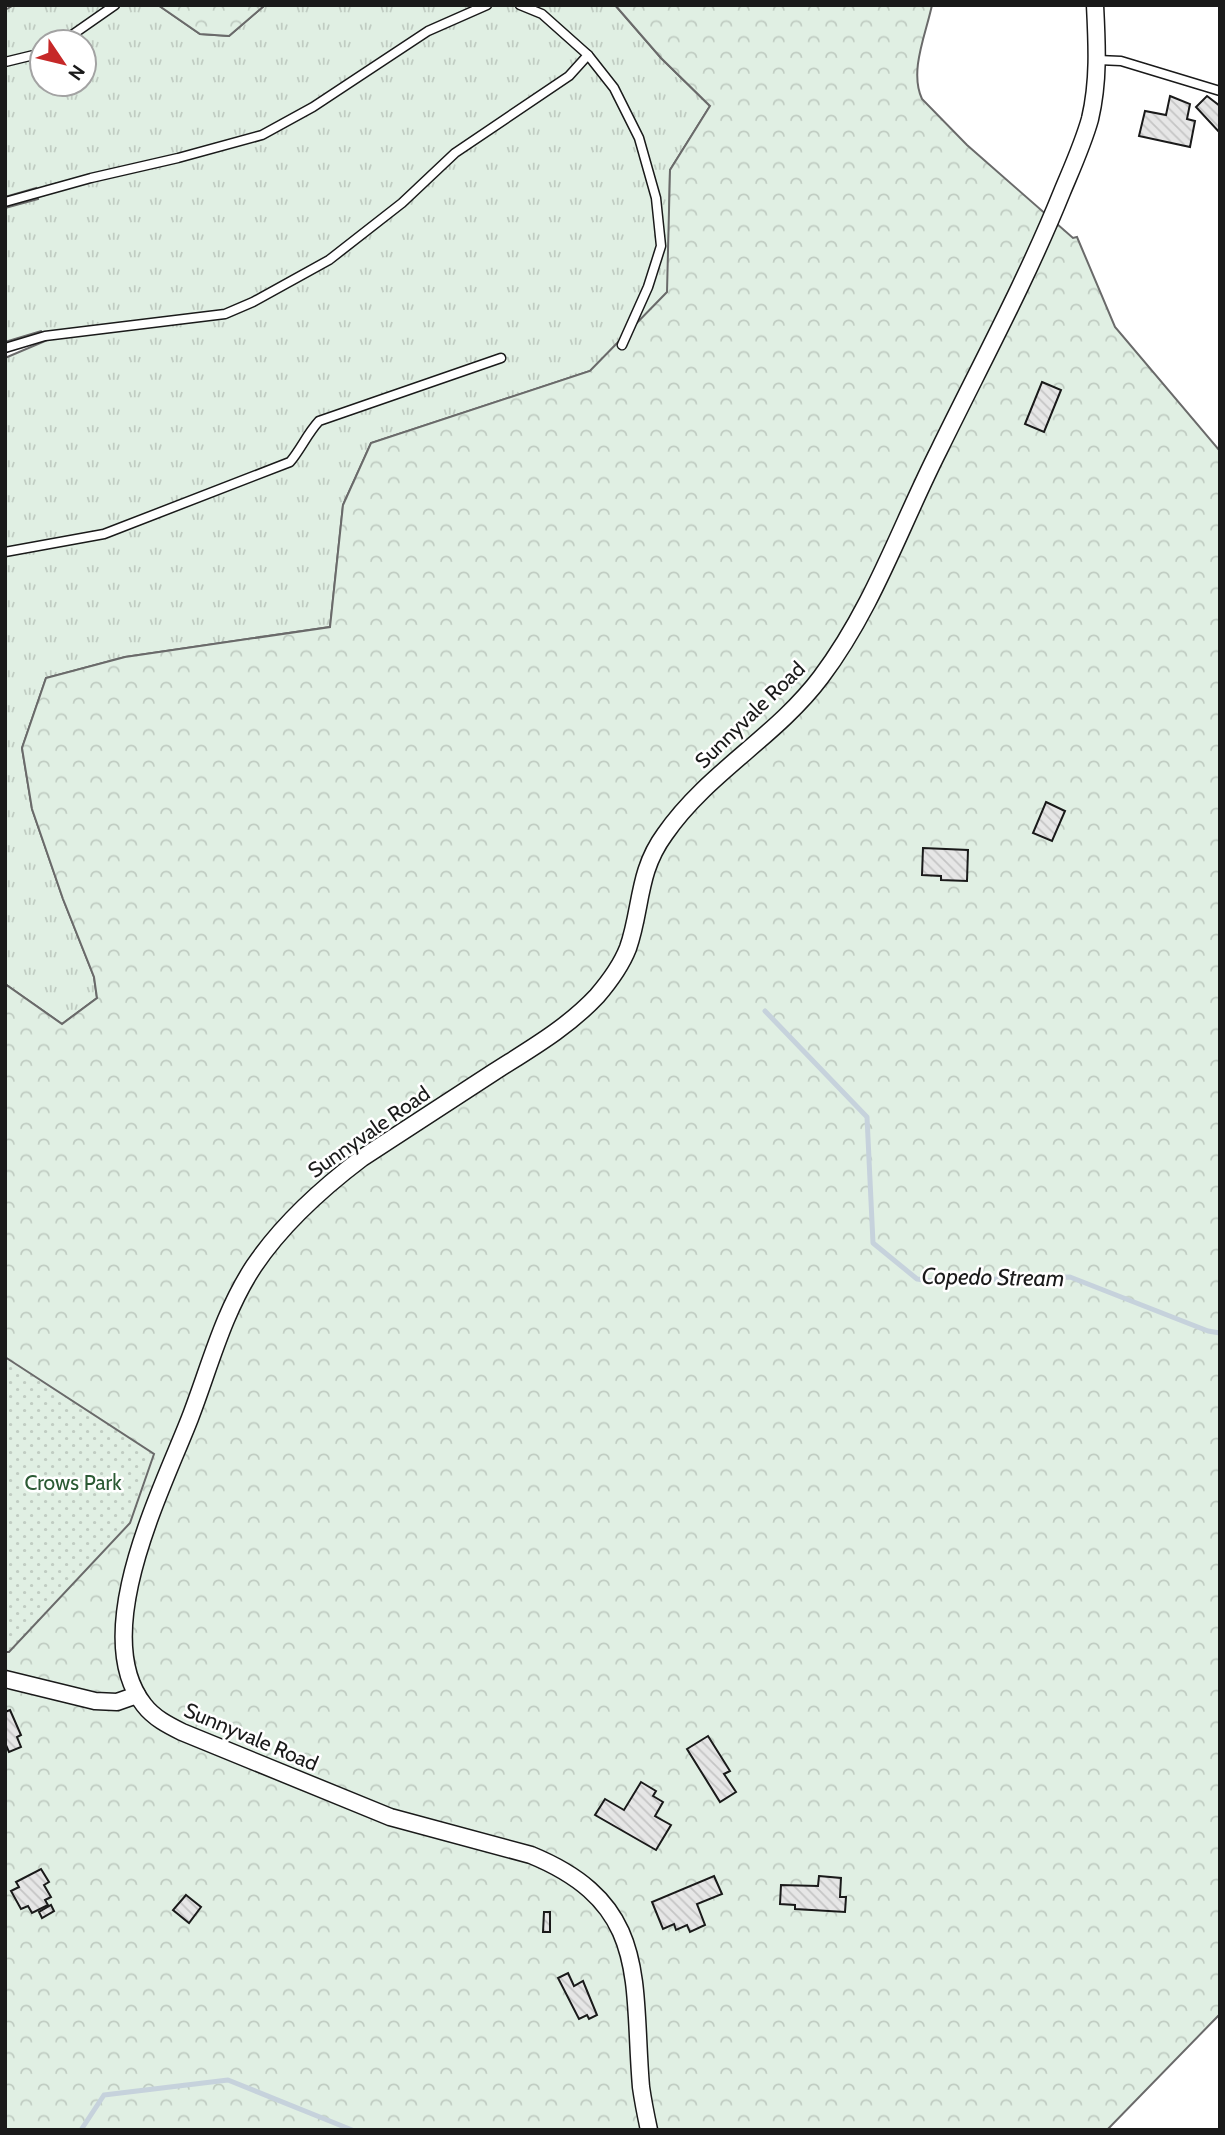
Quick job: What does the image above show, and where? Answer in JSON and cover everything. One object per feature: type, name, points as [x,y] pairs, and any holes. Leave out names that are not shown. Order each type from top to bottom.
[{"type":"street","name":"Sunnyvale Road","points":[[649,2130],[642,2090],[636,1983],[631,1955],[614,1918],[586,1885],[568,1873],[531,1856],[390,1817],[182,1732],[156,1717],[137,1695],[127,1672],[123,1645],[126,1609],[140,1545],[196,1403],[223,1324],[246,1279],[283,1228],[338,1175],[558,1031],[586,1007],[609,982],[628,948],[644,876],[655,848],[665,832],[709,784],[806,696],[832,661],[870,599],[936,455],[1042,242],[1089,123],[1098,60],[1096,5]]},
{"type":"street","points":[[5,1679],[94,1701],[117,1702],[137,1695]]},
{"type":"lane","points":[[82,28],[115,5]]},
{"type":"lane","points":[[5,202],[262,135],[313,107],[428,31],[487,5]]},
{"type":"lane","points":[[520,5],[542,14],[588,55],[614,88],[639,138],[656,198],[661,246],[648,287],[622,345]]},
{"type":"lane","points":[[5,348],[45,336],[225,314],[253,302],[329,260],[402,203],[455,153],[569,76],[588,55]]},
{"type":"lane","points":[[5,62],[28,56]]},
{"type":"lane","points":[[1098,60],[1121,61],[1220,90]]},
{"type":"lane","points":[[5,552],[104,534],[290,462],[299,452],[307,434],[319,421],[501,358]]},
{"type":"green space","points":[[14,5],[158,5],[200,34],[229,36],[265,5],[615,5],[661,58],[710,106],[670,170],[668,292],[590,371],[371,443],[343,505],[330,627],[125,657],[46,678],[22,748],[32,809],[94,977],[97,998],[62,1024],[5,984],[5,358],[50,339],[41,331],[5,342],[5,208],[38,199],[36,188],[5,197],[5,10]]},
{"type":"green space","points":[[158,5],[265,5],[229,36],[200,34]]},
{"type":"green space","points":[[615,5],[932,5],[918,65],[918,88],[922,99],[967,145],[1073,238],[1077,237],[1115,327],[1220,451],[1220,2014],[1107,2130],[5,2130],[5,984],[62,1024],[97,998],[94,977],[32,809],[22,748],[46,678],[125,657],[330,627],[343,505],[371,443],[590,371],[667,292],[670,170],[710,106],[661,58]]},
{"type":"green space","name":"Crows Park","points":[[5,1357],[154,1454],[130,1523],[9,1652],[5,1652]]},
{"type":"building","points":[[1170,96],[1190,104],[1187,119],[1195,121],[1190,147],[1139,136],[1145,111],[1166,115]]},
{"type":"building","points":[[1207,96],[1220,106],[1220,133],[1196,107]]},
{"type":"building","points":[[1042,382],[1061,390],[1044,432],[1025,424]]},
{"type":"building","points":[[1046,802],[1065,811],[1052,841],[1033,833]]},
{"type":"building","points":[[923,848],[968,850],[967,881],[941,880],[941,876],[922,875]]},
{"type":"building","points":[[10,1710],[21,1735],[17,1737],[21,1747],[9,1752],[5,1743],[5,1712]]},
{"type":"building","points":[[708,1736],[730,1771],[724,1774],[736,1792],[720,1802],[687,1749]]},
{"type":"building","points":[[641,1782],[656,1791],[653,1796],[663,1802],[655,1816],[671,1825],[656,1850],[595,1815],[605,1799],[624,1810]]},
{"type":"building","points":[[41,1869],[49,1882],[44,1885],[51,1897],[45,1900],[48,1905],[32,1913],[28,1906],[21,1909],[11,1891],[19,1887],[16,1882]]},
{"type":"building","points":[[714,1876],[722,1894],[697,1904],[705,1925],[690,1932],[687,1925],[676,1930],[674,1924],[663,1929],[652,1902]]},
{"type":"building","points":[[819,1876],[841,1878],[840,1897],[846,1897],[845,1912],[795,1909],[795,1905],[780,1904],[781,1885],[818,1886]]},
{"type":"building","points":[[186,1895],[201,1907],[189,1923],[173,1910]]},
{"type":"building","points":[[51,1905],[54,1911],[42,1918],[39,1912]]},
{"type":"building","points":[[544,1912],[550,1912],[550,1932],[543,1932]]},
{"type":"building","points":[[568,1973],[574,1986],[583,1981],[597,2015],[589,2019],[587,2015],[579,2019],[558,1978]]},
{"type":"waterway","name":"Copedo Stream","points":[[765,1011],[867,1117],[873,1243],[917,1279],[931,1281],[1070,1277],[1208,1331],[1220,1333]]},
{"type":"waterway","points":[[81,2130],[104,2095],[228,2080],[352,2130]]}]
